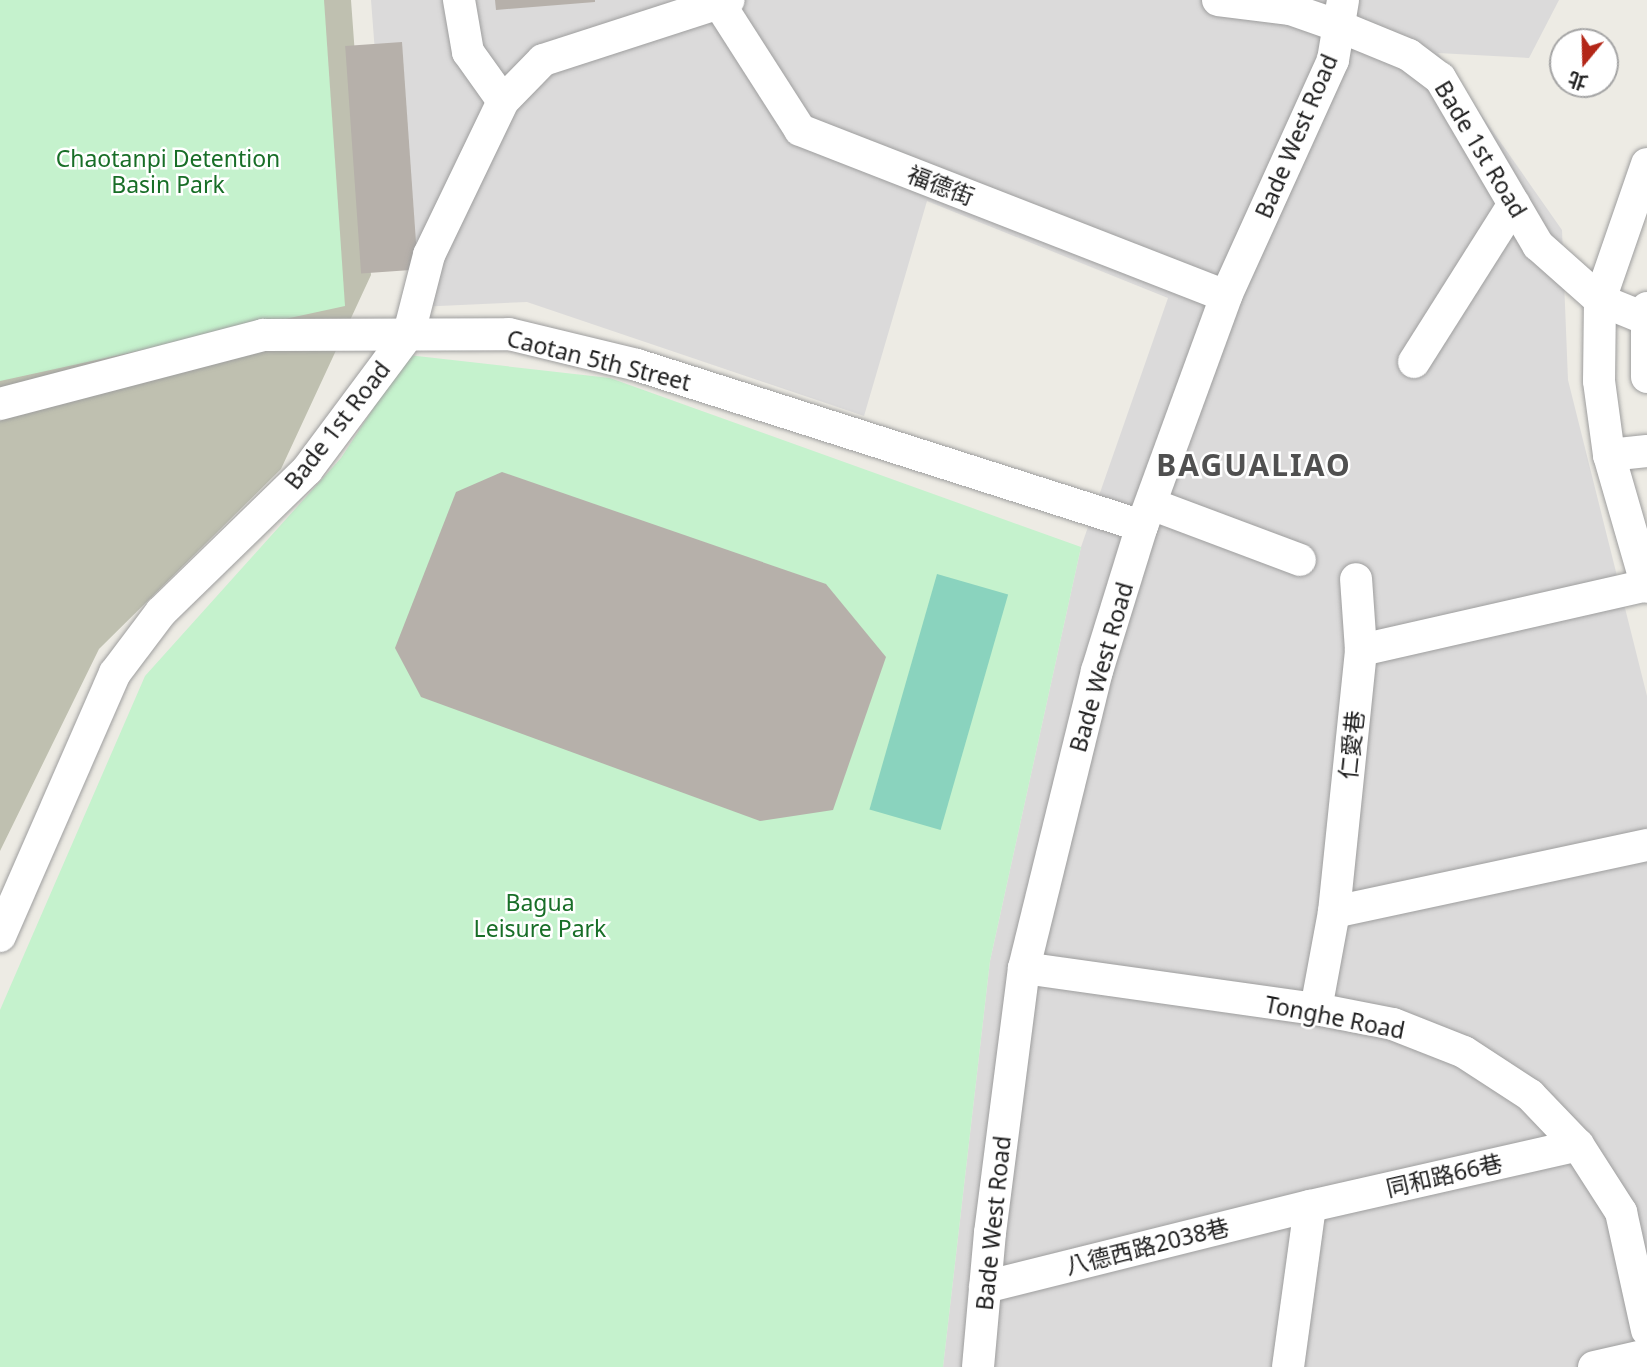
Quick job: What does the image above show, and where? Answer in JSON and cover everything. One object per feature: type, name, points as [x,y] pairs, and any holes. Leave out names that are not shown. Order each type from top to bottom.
[{"type":"street","points":[[459,0],[468,52],[503,101]]},
{"type":"street","name":"Bade 1st Road","points":[[1218,0],[1339,12],[1409,55],[1440,78],[1538,245],[1600,300],[1645,313],[1647,377]]},
{"type":"street","name":"Bade 1st Road","points":[[0,936],[116,673],[161,612],[307,470],[409,333],[429,255],[503,101],[543,60],[721,1]]},
{"type":"street","name":"福德街","points":[[721,1],[800,130],[1226,296]]},
{"type":"street","name":"Bade West Road","points":[[978,1367],[985,1287],[1024,968],[1097,671],[1147,515],[1226,296],[1333,60],[1339,12]]},
{"type":"street","points":[[1361,650],[1647,586],[1609,455],[1599,381],[1600,300],[1647,164]]},
{"type":"street","points":[[1414,362],[1514,204]]},
{"type":"street","name":"Caotan 5th Street","points":[[0,404],[263,335],[509,334],[637,365],[1300,560]]},
{"type":"street","points":[[1609,455],[1647,451]]},
{"type":"street","name":"仁愛巷","points":[[1316,1009],[1334,912],[1361,650],[1356,579]]},
{"type":"street","points":[[1334,912],[1647,845]]},
{"type":"street","name":"Tonghe Road","points":[[1024,968],[1316,1009],[1393,1024],[1464,1052],[1530,1096],[1578,1145],[1621,1212],[1647,1331]]},
{"type":"street","name":"同和路66巷","points":[[1310,1206],[1578,1145]]},
{"type":"street","points":[[1289,1367],[1310,1206]]},
{"type":"street","name":"八德西路2038巷","points":[[985,1287],[1310,1206]]},
{"type":"street","points":[[1594,1367],[1647,1355]]},
{"type":"shaded area","points":[[0,0],[351,0],[371,275],[281,469],[99,649],[0,851]]},
{"type":"shaded area","points":[[371,0],[1559,0],[1529,58],[1438,53],[1562,230],[1568,380],[1647,696],[1647,1367],[943,1367],[990,961],[1081,547],[1168,298],[927,201],[864,416],[527,302],[417,307],[382,144]]},
{"type":"green space","name":"Chaotanpi Detention Basin Park","points":[[0,0],[324,0],[345,306],[0,381]]},
{"type":"green space","name":"Bagua Leisure Park","points":[[408,355],[610,378],[1081,547],[990,961],[943,1367],[0,1367],[0,1010],[145,676],[341,458]]},
{"type":"green space","points":[[937,574],[1008,594],[941,830],[869,810]]},
{"type":"building","points":[[495,0],[595,0],[595,2],[496,10]]},
{"type":"building","points":[[402,42],[418,269],[361,273],[345,46]]},
{"type":"building","points":[[502,472],[826,584],[886,657],[833,810],[760,821],[421,697],[395,648],[456,492]]},
{"type":"district","name":"BAGUALIAO","points":[[1254,465]]}]
